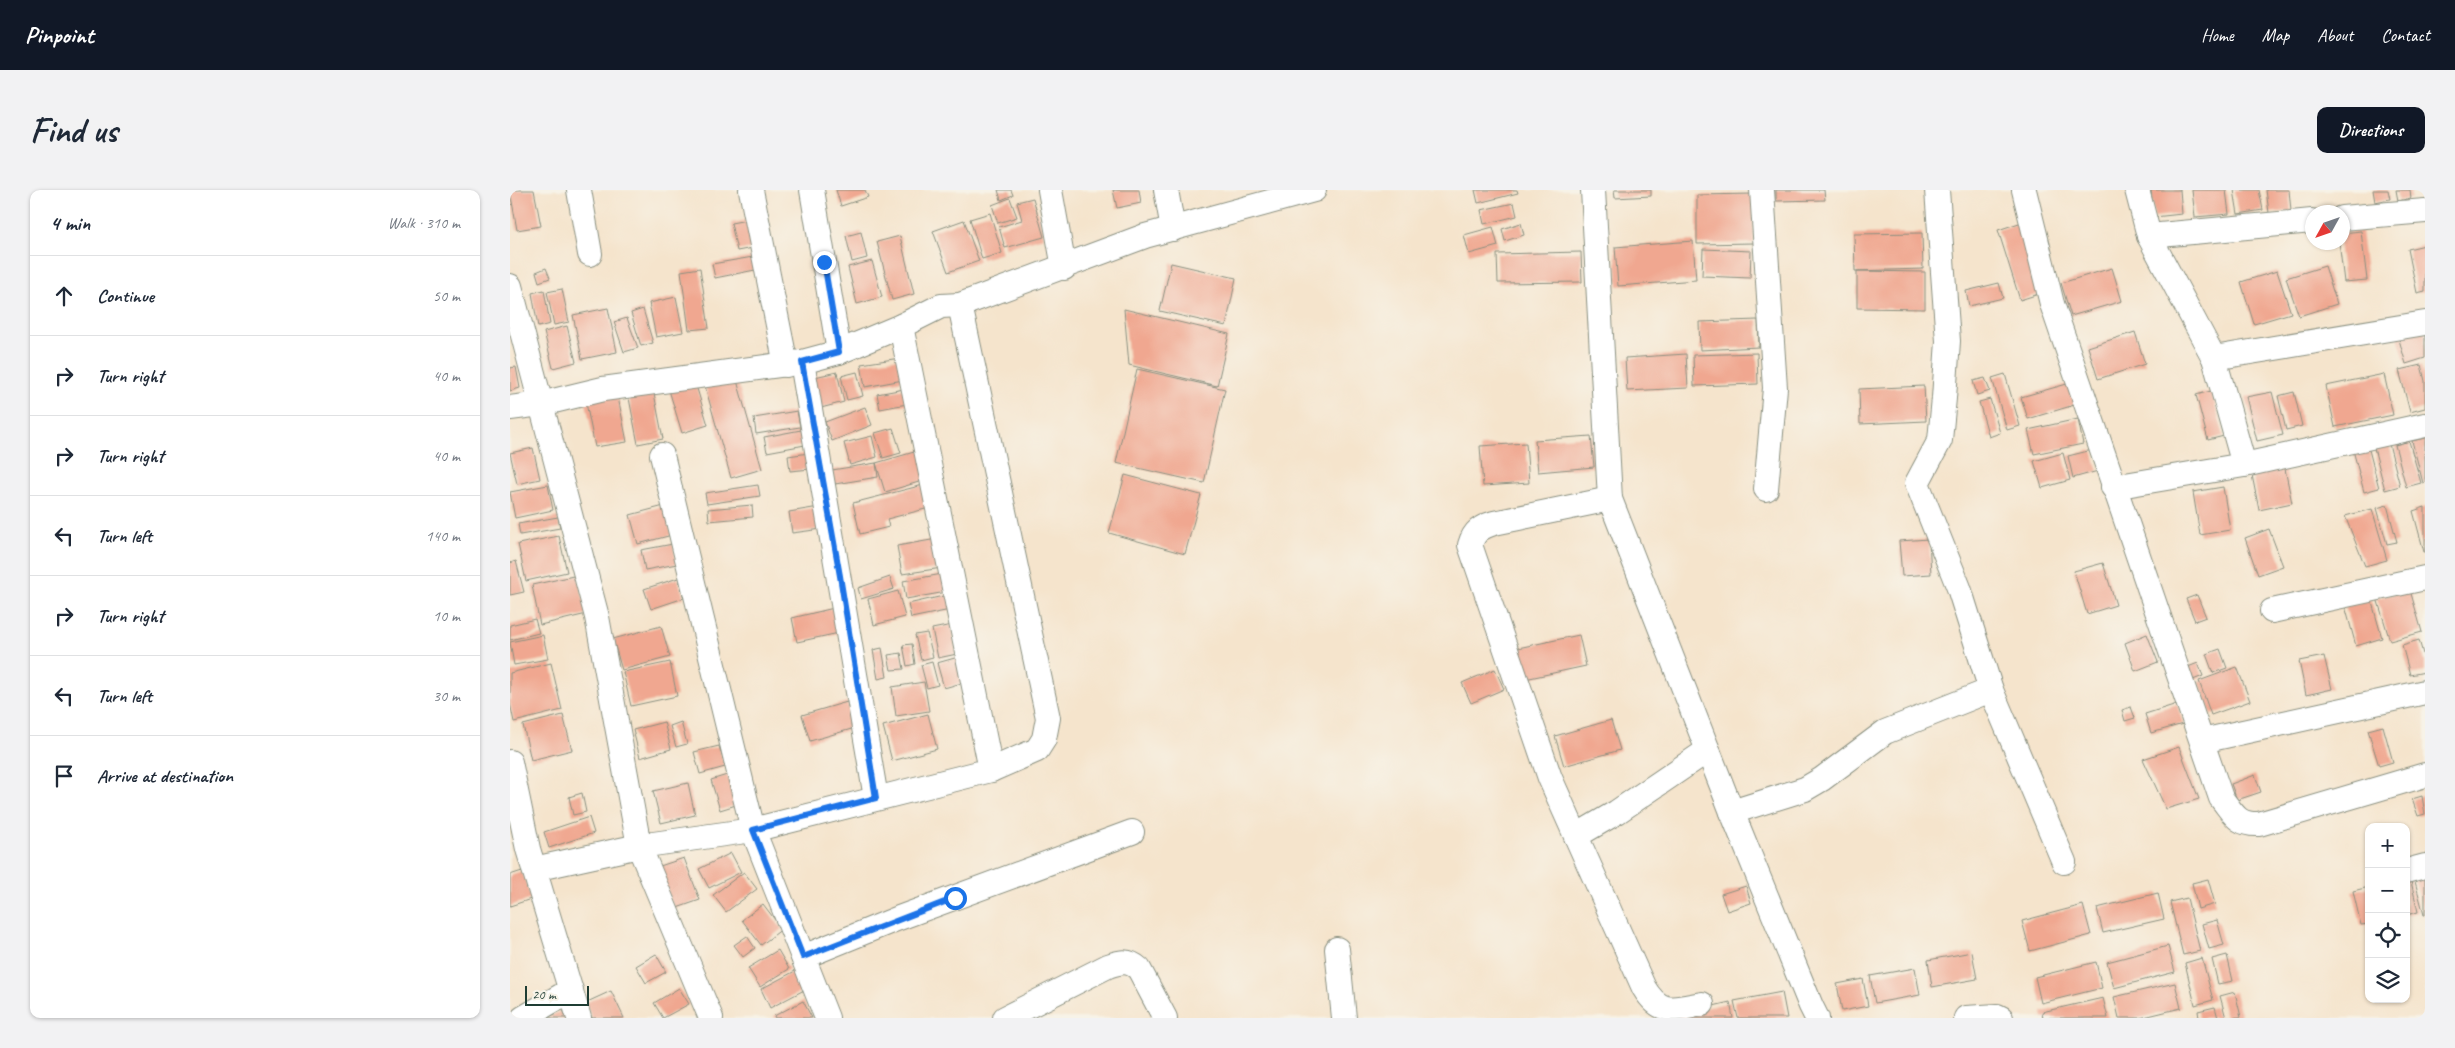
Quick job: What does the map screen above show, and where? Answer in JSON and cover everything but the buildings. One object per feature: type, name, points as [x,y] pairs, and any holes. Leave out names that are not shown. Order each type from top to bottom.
[{"type":"street","points":[[579,190],[590,254]]},
{"type":"street","points":[[751,190],[794,363],[840,576],[876,798]]},
{"type":"street","points":[[812,190],[839,352]]},
{"type":"street","points":[[1050,190],[1064,268]]},
{"type":"street","points":[[1166,190],[1173,229]]},
{"type":"street","points":[[510,408],[541,404],[603,389],[794,363],[839,352],[901,326],[941,306],[960,305],[1064,268],[1145,236],[1314,190]]},
{"type":"street","points":[[1593,190],[1610,499],[1732,812],[1810,1006],[1817,1018]]},
{"type":"street","points":[[1762,190],[1776,388],[1766,489]]},
{"type":"street","points":[[1937,190],[1948,341],[1940,440],[1917,483],[1959,588],[1991,690],[2064,862]]},
{"type":"street","points":[[2024,190],[2052,304],[2113,487],[2221,798],[2238,820],[2247,824],[2259,824],[2425,775]]},
{"type":"street","points":[[2136,190],[2149,236],[2214,358],[2244,465]]},
{"type":"street","points":[[2350,217],[2425,211]]},
{"type":"street","points":[[2149,236],[2305,222]]},
{"type":"street","points":[[510,286],[596,617],[639,846],[711,1018]]},
{"type":"street","points":[[524,858],[639,846],[753,830],[991,770],[1036,750],[1044,738],[1048,718],[960,305]]},
{"type":"street","points":[[2214,358],[2425,323]]},
{"type":"street","points":[[901,326],[991,770]]},
{"type":"street","points":[[2113,487],[2244,465],[2425,425]]},
{"type":"street","points":[[662,454],[753,830],[827,1018]]},
{"type":"street","points":[[1610,499],[1480,527],[1473,535],[1470,545],[1550,778],[1650,999],[1659,1006],[1670,1010],[1702,1004]]},
{"type":"street","points":[[2272,611],[2425,578]]},
{"type":"street","points":[[1732,812],[1804,789],[1822,779],[1885,732],[1991,690]]},
{"type":"street","points":[[2202,741],[2425,692]]},
{"type":"street","points":[[1576,836],[1617,812],[1708,750]]},
{"type":"street","points":[[511,770],[524,858],[571,990],[579,1018]]},
{"type":"street","points":[[803,957],[899,918],[1132,832]]},
{"type":"street","points":[[2410,870],[2425,866]]},
{"type":"street","points":[[1337,949],[1344,1018]]},
{"type":"street","points":[[1005,1018],[1108,966],[1123,961],[1132,962],[1139,969],[1165,1018]]},
{"type":"street","points":[[523,1018],[571,990]]},
{"type":"street","points":[[1966,1018],[1997,1016],[2001,1018]]},
{"type":"route","points":[[824,262],[839,352],[802,362],[840,576],[876,798],[753,830],[803,957],[899,918],[955,898]]}]
